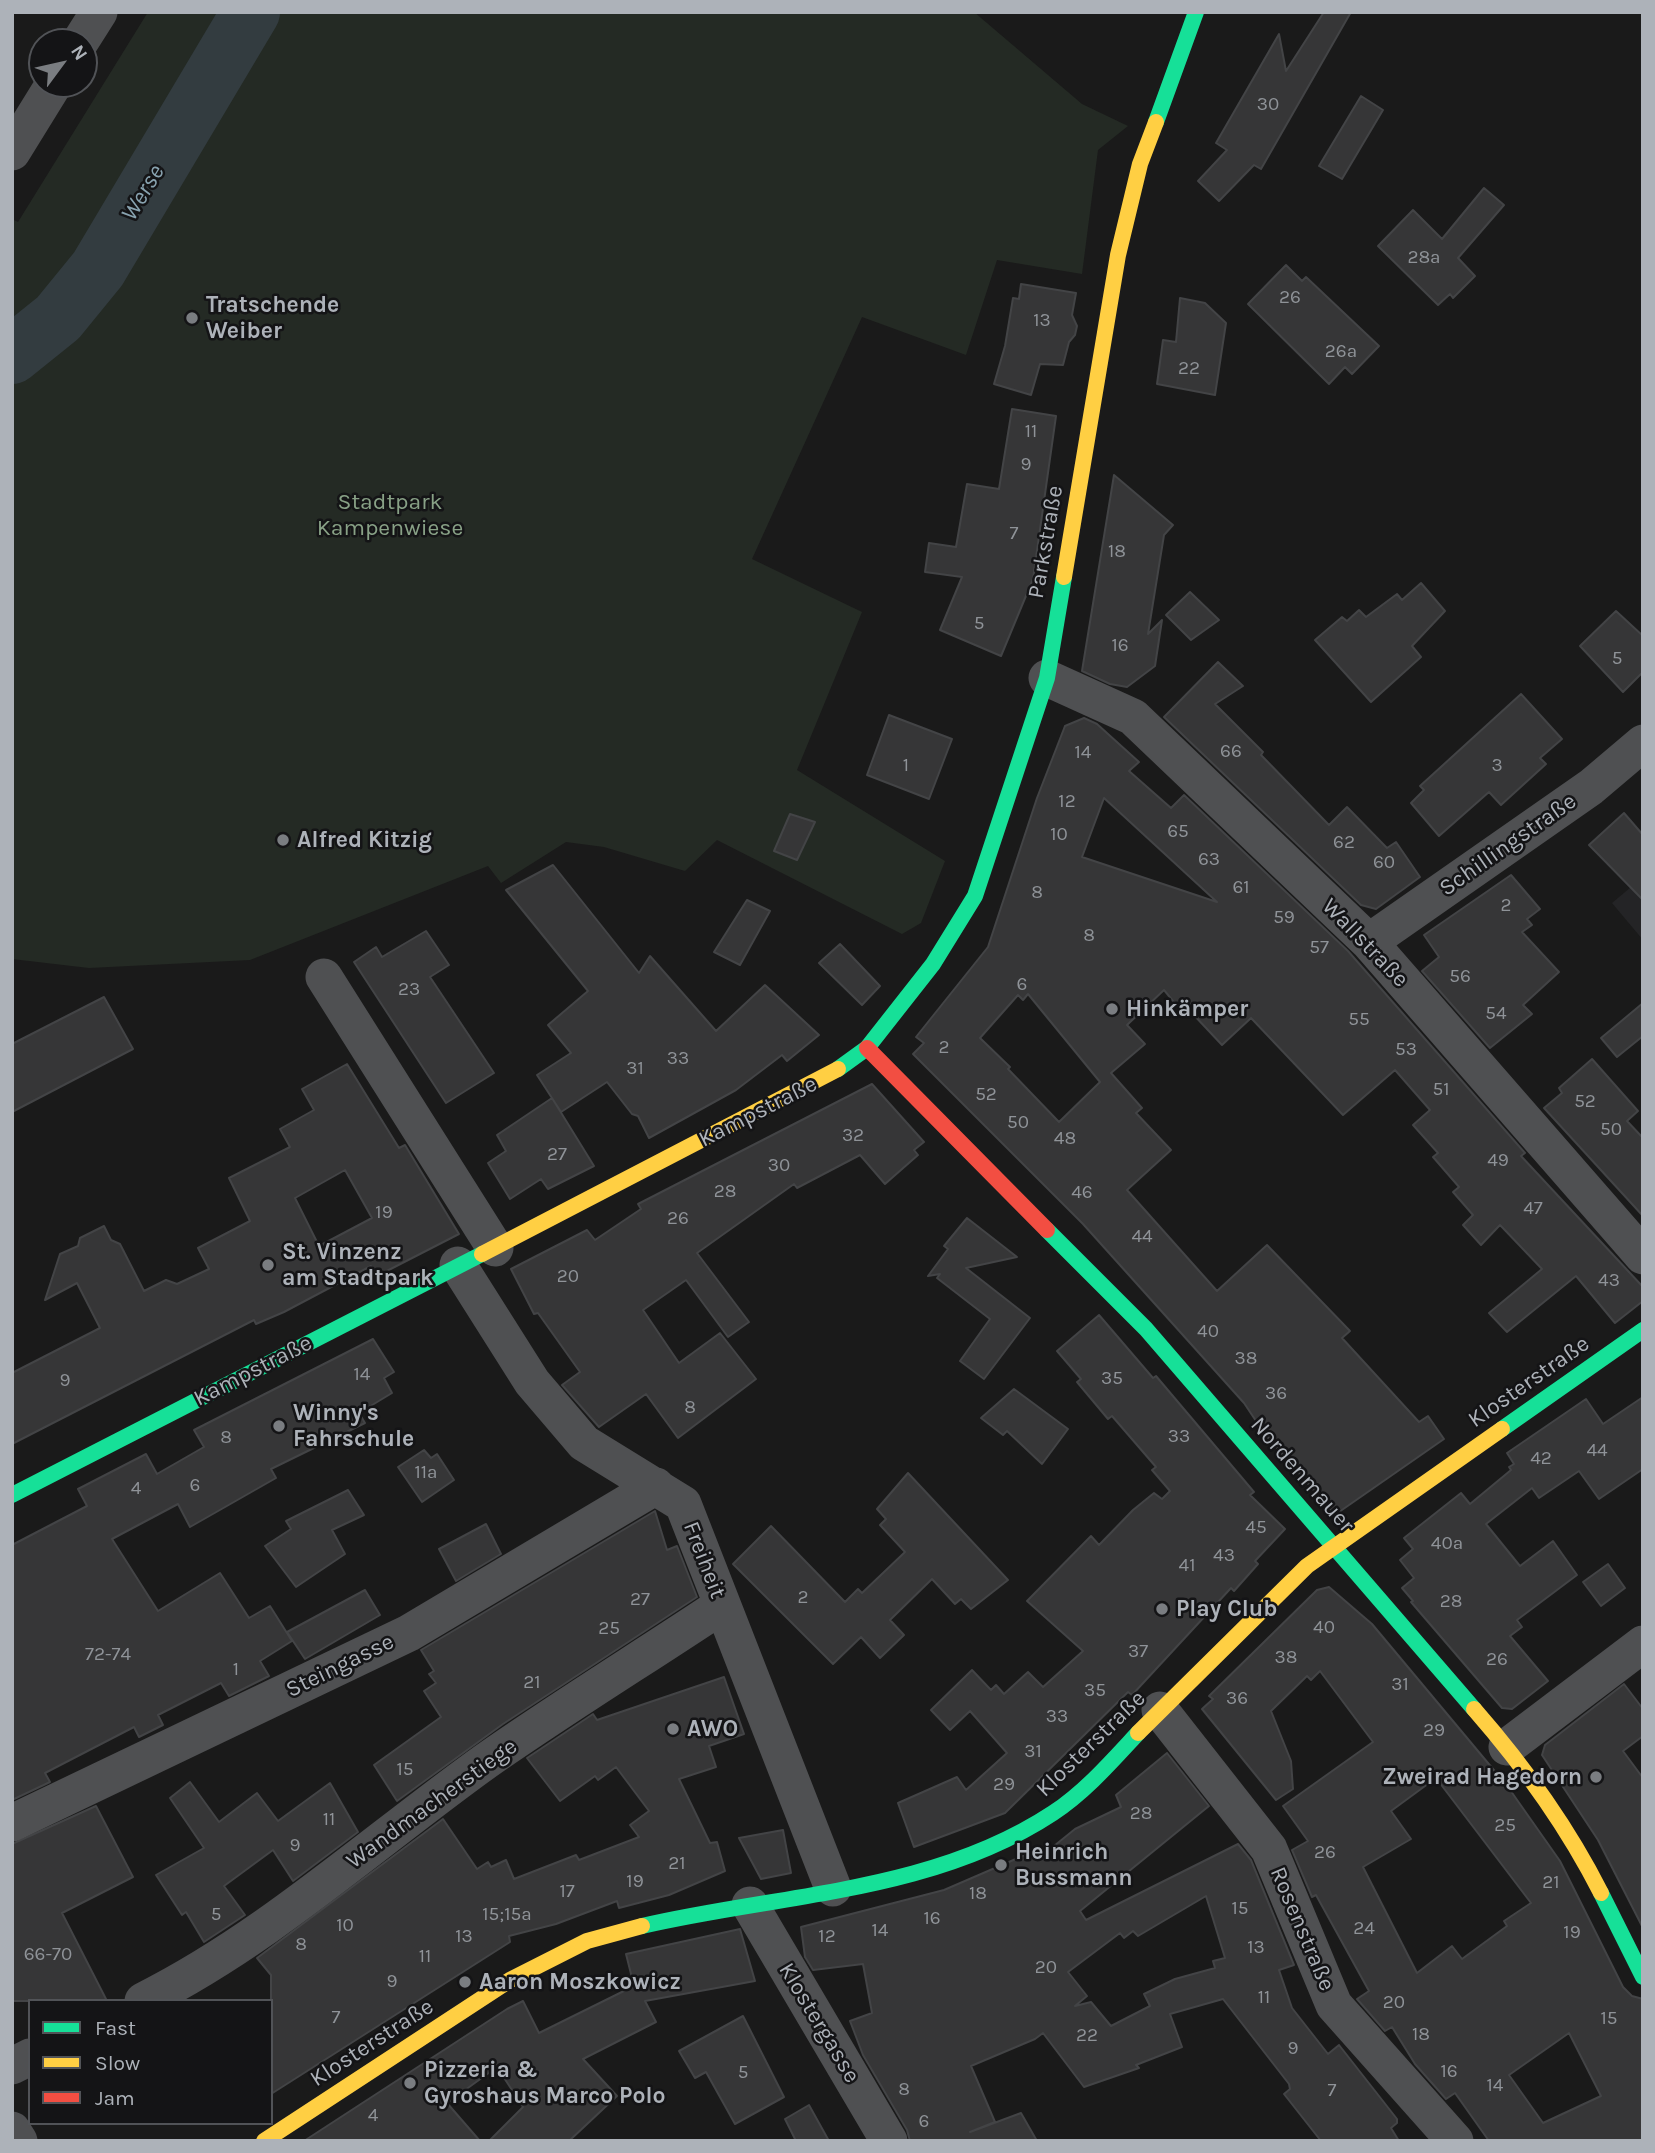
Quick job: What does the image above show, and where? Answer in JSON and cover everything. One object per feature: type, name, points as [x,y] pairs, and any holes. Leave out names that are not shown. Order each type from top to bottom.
[{"type":"street","points":[[89,28],[99,12]]},
{"type":"street","name":"Parkstraße","points":[[867,1048],[933,964],[975,896],[1046,678],[1118,254],[1144,152],[1196,12]]},
{"type":"street","points":[[12,152],[45,98]]},
{"type":"street","name":"Wallstraße","points":[[1046,678],[1133,717],[1369,942],[1643,1256]]},
{"type":"street","name":"Schillingstraße","points":[[1369,942],[1591,787],[1643,743]]},
{"type":"street","points":[[324,977],[495,1248]]},
{"type":"street","name":"Kampstraße","points":[[12,1495],[828,1076],[867,1048]]},
{"type":"street","name":"Nordenmauer","points":[[867,1048],[1146,1329],[1507,1747],[1579,1850],[1643,1977]]},
{"type":"street","name":"Freiheit","points":[[458,1265],[532,1382],[583,1443],[683,1504],[833,1888]]},
{"type":"street","name":"Klosterstraße","points":[[264,2141],[510,1980],[587,1941],[644,1925],[936,1870],[984,1850],[1054,1814],[1107,1767],[1160,1710],[1307,1566],[1643,1330]]},
{"type":"street","name":"Steingasse","points":[[12,1823],[409,1633],[656,1486]]},
{"type":"street","name":"Wandmacherstiege","points":[[147,1999],[191,1977],[307,1895],[487,1761],[721,1606]]},
{"type":"street","points":[[1507,1747],[1643,1644]]},
{"type":"street","name":"Rosenstraße","points":[[1160,1710],[1269,1849],[1334,2005],[1455,2141]]},
{"type":"street","name":"Klostergasse","points":[[750,1906],[889,2141]]},
{"type":"street","points":[[12,2066],[28,2058]]},
{"type":"street","points":[[12,2130],[19,2141]]},
{"type":"shaded area","points":[[1643,877],[1643,940],[1612,903]]},
{"type":"green space","points":[[148,12],[229,12],[83,258],[48,303],[12,333],[12,219],[18,222],[95,98],[98,98],[98,93]]},
{"type":"green space","name":"Stadtpark Kampenwiese","points":[[270,12],[974,12],[1082,104],[1128,126],[1098,150],[1082,274],[997,260],[966,355],[862,317],[752,559],[862,612],[797,770],[945,861],[921,923],[902,934],[717,840],[685,871],[604,847],[566,842],[501,883],[488,866],[250,960],[89,968],[12,959],[12,375],[71,329],[111,282]]},
{"type":"building","points":[[1324,12],[1351,12],[1261,169],[1254,165],[1219,201],[1198,181],[1227,150],[1216,143],[1279,34],[1286,71]]},
{"type":"building","points":[[1361,96],[1383,110],[1342,179],[1319,166]]},
{"type":"building","points":[[1484,188],[1504,205],[1458,258],[1475,276],[1453,298],[1450,294],[1438,305],[1378,246],[1413,210],[1442,239]]},
{"type":"building","points":[[1286,265],[1302,281],[1306,277],[1379,346],[1352,374],[1345,367],[1329,384],[1248,304]]},
{"type":"building","points":[[1021,284],[1076,293],[1072,315],[1077,326],[1075,335],[1069,342],[1063,365],[1040,364],[1031,395],[994,384],[1005,346],[1013,298],[1019,299]]},
{"type":"building","points":[[1180,298],[1205,303],[1226,323],[1215,395],[1157,384],[1163,340],[1176,342]]},
{"type":"building","points":[[1012,409],[1056,416],[1033,579],[1001,656],[940,630],[962,577],[925,572],[929,543],[956,547],[967,484],[999,489]]},
{"type":"building","points":[[1114,475],[1173,525],[1164,535],[1148,634],[1162,620],[1155,666],[1127,687],[1110,684],[1082,671]]},
{"type":"building","points":[[1421,583],[1445,611],[1412,646],[1421,657],[1371,702],[1315,640],[1342,617],[1347,621],[1359,610],[1366,617],[1397,594],[1402,600]]},
{"type":"building","points":[[1190,592],[1219,620],[1191,640],[1166,615]]},
{"type":"building","points":[[1616,611],[1643,636],[1643,672],[1623,692],[1580,646]]},
{"type":"building","points":[[1218,662],[1243,686],[1215,704],[1263,752],[1261,755],[1329,825],[1347,807],[1387,848],[1396,842],[1420,877],[1376,909],[1361,905],[1164,717]]},
{"type":"building","points":[[1521,694],[1562,739],[1540,758],[1546,764],[1501,805],[1489,792],[1439,836],[1411,803],[1424,790],[1420,786]]},
{"type":"building","points":[[889,715],[952,739],[929,799],[867,775]]},
{"type":"building","points":[[1084,718],[1097,724],[1139,762],[1129,771],[1171,808],[1184,795],[1348,951],[1525,1153],[1521,1156],[1643,1287],[1643,1301],[1615,1323],[1576,1276],[1507,1332],[1489,1313],[1542,1269],[1500,1225],[1481,1245],[1463,1225],[1473,1215],[1453,1192],[1459,1187],[1433,1157],[1438,1153],[1413,1125],[1430,1110],[1395,1070],[1343,1115],[1251,1018],[1222,1045],[1191,1012],[1186,1017],[1164,990],[1127,1025],[1145,1044],[1111,1073],[1142,1108],[1136,1113],[1171,1150],[1127,1190],[1217,1291],[1267,1245],[1350,1331],[1342,1338],[1419,1422],[1428,1416],[1444,1439],[1339,1512],[1331,1510],[1264,1433],[1244,1403],[1083,1224],[913,1054],[924,1043],[916,1037],[988,947],[1037,798],[1065,726]],"holes":[[[1104,798],[1217,902],[1082,857]],[[1028,994],[1100,1082],[1059,1122],[980,1038],[1018,995],[1023,1000]]]},
{"type":"building","points":[[1624,813],[1643,835],[1643,900],[1589,845]]},
{"type":"building","points":[[790,814],[815,822],[797,860],[774,851]]},
{"type":"building","points":[[553,865],[639,973],[650,956],[716,1031],[765,985],[819,1035],[787,1061],[782,1055],[736,1090],[649,1138],[638,1116],[632,1114],[607,1082],[561,1112],[537,1075],[571,1053],[548,1025],[588,991],[506,890]]},
{"type":"building","points":[[1511,875],[1540,909],[1527,919],[1532,925],[1522,932],[1559,972],[1523,1005],[1532,1014],[1490,1048],[1422,971],[1439,957],[1424,935]]},
{"type":"building","points":[[747,900],[770,911],[740,965],[714,952]]},
{"type":"building","points":[[426,931],[449,965],[430,977],[494,1073],[446,1103],[354,962],[376,947],[382,957]]},
{"type":"building","points":[[840,944],[880,986],[862,1005],[819,963]]},
{"type":"building","points":[[104,997],[133,1049],[12,1112],[12,1044]]},
{"type":"building","points":[[1643,1003],[1643,1036],[1617,1057],[1601,1038]]},
{"type":"building","points":[[1592,1059],[1638,1111],[1627,1121],[1643,1138],[1643,1216],[1544,1108],[1562,1093],[1559,1088]]},
{"type":"building","points":[[347,1064],[399,1148],[405,1145],[459,1234],[377,1276],[371,1266],[284,1312],[256,1324],[254,1320],[12,1444],[12,1373],[100,1328],[77,1283],[45,1300],[60,1254],[78,1246],[80,1238],[104,1226],[111,1240],[120,1244],[144,1291],[166,1280],[177,1284],[209,1269],[198,1248],[250,1221],[229,1178],[290,1147],[280,1129],[314,1110],[302,1089]],"holes":[[[345,1170],[372,1218],[319,1246],[295,1198]]]},
{"type":"building","points":[[872,1084],[924,1142],[914,1150],[918,1155],[885,1184],[860,1155],[797,1188],[794,1184],[697,1253],[749,1322],[728,1337],[686,1280],[643,1310],[679,1363],[720,1333],[756,1379],[678,1438],[646,1394],[599,1427],[562,1385],[580,1372],[538,1313],[534,1314],[511,1269],[587,1230],[595,1240],[641,1209],[638,1204]]},
{"type":"building","points":[[552,1098],[594,1166],[548,1189],[541,1179],[510,1199],[488,1163],[506,1151],[497,1135]]},
{"type":"building","points":[[967,1218],[1017,1257],[966,1268],[1030,1318],[984,1379],[960,1361],[990,1319],[937,1278],[940,1274],[928,1276],[948,1249],[944,1246]]},
{"type":"building","points":[[1099,1315],[1153,1378],[1156,1376],[1254,1492],[1250,1495],[1285,1529],[1255,1561],[1258,1564],[1234,1591],[1231,1588],[1132,1695],[1128,1692],[1005,1813],[914,1847],[898,1803],[957,1777],[966,1790],[1007,1753],[970,1711],[950,1730],[931,1710],[972,1670],[991,1690],[996,1685],[1004,1694],[1028,1672],[1043,1687],[1083,1651],[1027,1601],[1091,1536],[1099,1545],[1154,1493],[1162,1499],[1170,1491],[1152,1470],[1156,1467],[1112,1416],[1108,1419],[1077,1382],[1081,1379],[1057,1351]]},
{"type":"building","points":[[373,1339],[394,1372],[384,1378],[392,1393],[359,1413],[365,1423],[271,1469],[276,1478],[190,1527],[178,1504],[112,1539],[158,1611],[220,1573],[249,1618],[270,1606],[292,1641],[260,1661],[269,1676],[229,1696],[221,1683],[158,1715],[163,1725],[139,1737],[134,1727],[45,1773],[50,1782],[12,1800],[12,1545],[87,1506],[78,1489],[146,1454],[157,1474],[204,1447],[194,1430]]},
{"type":"building","points":[[1014,1389],[1068,1429],[1042,1464],[1007,1431],[1003,1435],[981,1418]]},
{"type":"building","points":[[1643,1397],[1643,1469],[1599,1499],[1579,1471],[1539,1498],[1532,1488],[1486,1524],[1520,1566],[1553,1541],[1577,1575],[1517,1620],[1522,1627],[1510,1636],[1548,1681],[1512,1709],[1502,1708],[1402,1588],[1414,1578],[1400,1560],[1413,1549],[1404,1538],[1461,1493],[1470,1504],[1511,1470],[1509,1467],[1514,1464],[1507,1453],[1586,1399],[1603,1424]]},
{"type":"building","points":[[424,1450],[431,1458],[437,1454],[454,1480],[422,1502],[398,1467]]},
{"type":"building","points":[[908,1473],[1008,1580],[971,1609],[961,1599],[955,1604],[932,1579],[890,1620],[904,1635],[880,1658],[861,1637],[833,1664],[733,1564],[771,1526],[845,1602],[858,1589],[862,1593],[905,1552],[880,1525],[886,1519],[877,1509]]},
{"type":"building","points":[[348,1490],[364,1515],[332,1530],[345,1554],[296,1587],[265,1546],[291,1529],[286,1521]]},
{"type":"building","points":[[655,1511],[667,1550],[677,1546],[697,1597],[503,1724],[397,1801],[374,1765],[441,1717],[424,1691],[436,1683],[429,1674],[434,1671],[421,1650]]},
{"type":"building","points":[[486,1524],[501,1554],[456,1581],[439,1549]]},
{"type":"building","points":[[1608,1564],[1625,1588],[1601,1606],[1583,1582]]},
{"type":"building","points":[[1329,1587],[1372,1624],[1508,1787],[1560,1861],[1623,1987],[1632,1996],[1643,1999],[1643,2141],[1489,2141],[1455,2093],[1446,2099],[1415,2064],[1392,2027],[1385,2031],[1357,1999],[1369,1991],[1316,1895],[1312,1897],[1292,1850],[1308,1841],[1283,1806],[1373,1742],[1320,1671],[1311,1680],[1307,1676],[1271,1711],[1291,1761],[1293,1789],[1276,1800],[1202,1709],[1213,1699],[1209,1696],[1317,1590]],"holes":[[[1436,1778],[1531,1903],[1504,1921],[1507,1926],[1462,1959],[1452,1946],[1417,1973],[1363,1867],[1411,1839],[1391,1811]],[[1569,2033],[1601,2096],[1543,2123],[1509,2075]]]},
{"type":"building","points":[[365,1590],[380,1615],[305,1659],[287,1632]]},
{"type":"building","points":[[724,1677],[744,1734],[709,1746],[716,1767],[679,1779],[710,1843],[717,1842],[725,1871],[669,1895],[619,1908],[617,1901],[556,1924],[509,1936],[510,1942],[273,2093],[271,1975],[257,1958],[443,1819],[477,1869],[488,1862],[491,1867],[506,1860],[514,1879],[576,1855],[579,1860],[639,1837],[630,1825],[649,1811],[616,1767],[598,1780],[595,1776],[560,1801],[527,1758],[593,1714],[597,1720]]},
{"type":"building","name":"Zweirad Hagedorn","points":[[1624,1684],[1643,1709],[1643,1736],[1623,1751],[1643,1778],[1643,1928],[1598,1840],[1542,1755],[1545,1745]]},
{"type":"building","points":[[1167,1753],[1209,1806],[1080,1911],[1086,1920],[1238,1844],[1251,1860],[1294,1965],[1279,1970],[1292,2008],[1328,2054],[1339,2045],[1397,2119],[1397,2123],[1391,2128],[1399,2141],[1321,2141],[1284,2094],[1290,2089],[1289,2084],[1223,1999],[1170,2014],[1182,2047],[1136,2065],[1139,2068],[1084,2087],[1043,2033],[1035,2039],[971,2066],[995,2122],[970,2132],[1021,2113],[1037,2141],[910,2141],[907,2130],[863,2055],[850,2021],[872,2013],[863,1964],[813,1970],[805,1957],[801,1927],[944,1890],[1032,1852],[1038,1859],[1075,1829],[1121,1807],[1116,1795]],"holes":[[[1206,1896],[1225,1958],[1213,1961],[1215,1968],[1175,1979],[1144,1994],[1150,2006],[1111,2026],[1091,2002],[1075,2006],[1087,1996],[1068,1972],[1120,1933],[1124,1938],[1133,1931],[1138,1936]]]},
{"type":"building","points":[[190,1782],[219,1822],[257,1793],[278,1821],[330,1783],[358,1832],[293,1881],[273,1850],[224,1886],[245,1915],[204,1942],[186,1912],[182,1915],[156,1875],[204,1848],[170,1798]]},
{"type":"building","points":[[96,1806],[133,1877],[62,1913],[106,1999],[12,2001],[12,1844]]},
{"type":"building","points":[[783,1830],[791,1873],[761,1879],[739,1838]]},
{"type":"building","points":[[740,1929],[755,1981],[645,2001],[656,2022],[583,2059],[617,2096],[569,2141],[489,2141],[523,2107],[497,2067],[447,2103],[480,2141],[304,2141],[523,2001],[539,2033],[634,1986],[626,1954]]},
{"type":"building","points":[[743,2016],[784,2097],[735,2124],[706,2072],[695,2078],[679,2051]]},
{"type":"building","points":[[809,2105],[829,2141],[796,2141],[785,2119]]},
{"type":"waterway","name":"Werse","points":[[12,355],[58,318],[98,269],[251,12]]},
{"type":"traffic: fast","points":[[1156,122],[1196,12]]},
{"type":"traffic: fast","points":[[838,1069],[867,1048],[933,964],[975,896],[1047,678],[1064,577]]},
{"type":"traffic: fast","points":[[1047,1230],[1146,1329],[1474,1709]]},
{"type":"traffic: fast","points":[[12,1495],[482,1254]]},
{"type":"traffic: fast","points":[[1502,1429],[1643,1330]]},
{"type":"traffic: fast","points":[[642,1926],[854,1888],[957,1860],[1006,1840],[1065,1805],[1138,1733]]},
{"type":"traffic: fast","points":[[1601,1893],[1643,1977]]},
{"type":"traffic: slow","points":[[1064,577],[1118,255],[1140,164],[1156,122]]},
{"type":"traffic: slow","points":[[482,1254],[838,1069]]},
{"type":"traffic: slow","points":[[1138,1733],[1307,1566],[1502,1429]]},
{"type":"traffic: slow","points":[[1474,1709],[1543,1797],[1574,1844],[1601,1893]]},
{"type":"traffic: slow","points":[[264,2141],[510,1980],[587,1941],[642,1926]]},
{"type":"traffic: jam","points":[[867,1048],[1047,1230]]},
{"type":"place","name":"Tratschende Weiber","points":[[192,318]]},
{"type":"place","name":"Alfred Kitzig","points":[[283,840]]},
{"type":"place","name":"Hinkämper","points":[[1112,1009]]},
{"type":"place","name":"St. Vinzenz am Stadtpark","points":[[268,1265]]},
{"type":"place","name":"Winny's Fahrschule","points":[[279,1426]]},
{"type":"place","name":"Play Club","points":[[1162,1609]]},
{"type":"place","name":"AWO","points":[[673,1729]]},
{"type":"place","name":"Zweirad Hagedorn","points":[[1596,1777]]},
{"type":"place","name":"Heinrich Bussmann","points":[[1001,1865]]},
{"type":"place","name":"Aaron Moszkowicz","points":[[465,1982]]},
{"type":"place","name":"Pizzeria & Gyroshaus Marco Polo","points":[[410,2083]]}]
